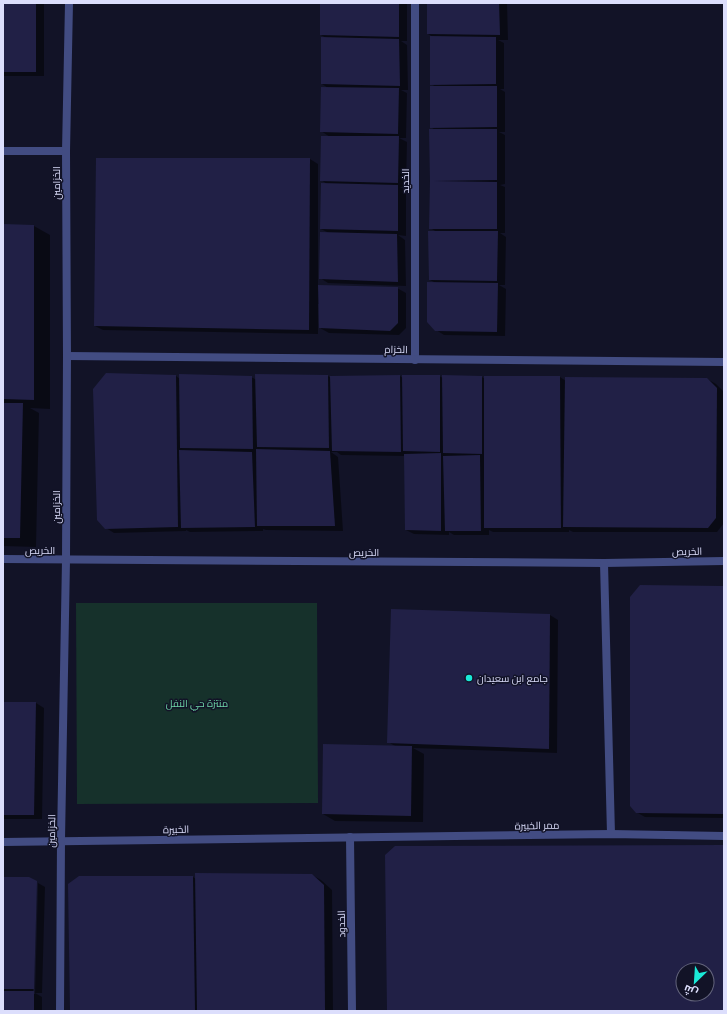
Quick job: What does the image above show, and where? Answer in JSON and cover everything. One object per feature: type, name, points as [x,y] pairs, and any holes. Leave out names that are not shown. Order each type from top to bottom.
[{"type":"street","name":"الخزامين","points":[[60,1011],[61,840],[66,560],[66,151],[69,3]]},
{"type":"street","name":"الخديد","points":[[415,3],[415,360]]},
{"type":"street","points":[[3,151],[66,151]]},
{"type":"street","name":"الخزام","points":[[67,356],[724,362]]},
{"type":"street","name":"الخريص","points":[[3,559],[604,563],[724,561]]},
{"type":"street","points":[[604,563],[611,834]]},
{"type":"street","name":"ممر الخبيرة","points":[[350,838],[611,834],[724,836]]},
{"type":"street","name":"الخبيرة","points":[[3,842],[61,840],[350,838]]},
{"type":"street","name":"الخدود","points":[[350,838],[352,1011]]},
{"type":"green space","name":"منتزة حي النفل","points":[[76,603],[317,603],[318,803],[77,804]]},
{"type":"building","points":[[3,3],[36,3],[36,72],[3,72]]},
{"type":"building","points":[[320,3],[399,3],[399,37],[320,35]]},
{"type":"building","points":[[427,3],[499,3],[500,35],[427,34]]},
{"type":"building","points":[[430,36],[496,37],[496,84],[430,85]]},
{"type":"building","points":[[321,37],[399,39],[400,86],[321,84]]},
{"type":"building","points":[[430,86],[497,86],[497,127],[430,128]]},
{"type":"building","points":[[321,87],[399,88],[398,134],[320,132]]},
{"type":"building","points":[[429,129],[497,129],[497,180],[434,181],[497,182],[497,229],[429,229]]},
{"type":"building","points":[[321,136],[399,136],[398,183],[320,181]]},
{"type":"building","points":[[96,158],[310,158],[309,330],[94,326]]},
{"type":"building","points":[[321,183],[398,185],[398,231],[320,229]]},
{"type":"building","points":[[3,224],[34,225],[34,400],[3,399]]},
{"type":"building","points":[[428,231],[498,231],[497,281],[429,280]]},
{"type":"building","points":[[320,232],[397,234],[398,282],[319,279]]},
{"type":"building","points":[[427,282],[498,283],[497,332],[435,331],[427,322]]},
{"type":"building","points":[[318,285],[398,287],[398,323],[390,331],[319,328]]},
{"type":"building","points":[[106,373],[176,375],[178,527],[105,529],[97,520],[93,389]]},
{"type":"building","points":[[179,374],[252,376],[253,449],[180,448]]},
{"type":"building","points":[[255,374],[328,375],[329,448],[257,447]]},
{"type":"building","points":[[400,375],[401,452],[332,451],[330,376]]},
{"type":"building","points":[[402,375],[440,375],[440,452],[403,451]]},
{"type":"building","points":[[442,375],[482,376],[482,454],[443,453]]},
{"type":"building","points":[[484,376],[560,376],[561,528],[484,528]]},
{"type":"building","points":[[565,377],[707,378],[717,388],[716,518],[708,528],[563,527]]},
{"type":"building","points":[[3,403],[23,403],[20,538],[3,538]]},
{"type":"building","points":[[256,449],[330,451],[335,526],[257,526]]},
{"type":"building","points":[[179,450],[252,452],[255,527],[181,528]]},
{"type":"building","points":[[441,453],[441,531],[405,530],[404,454]]},
{"type":"building","points":[[480,455],[481,531],[445,531],[443,456]]},
{"type":"building","points":[[640,585],[724,586],[724,814],[636,813],[630,806],[630,597]]},
{"type":"building","name":"جامع ابن سعيدان","points":[[391,609],[550,614],[549,749],[387,743]]},
{"type":"building","points":[[3,702],[36,702],[34,815],[3,815]]},
{"type":"building","points":[[323,744],[412,746],[411,816],[322,814]]},
{"type":"building","points":[[724,845],[724,1011],[387,1011],[385,855],[395,846]]},
{"type":"building","points":[[195,873],[312,874],[324,885],[325,1011],[197,1011]]},
{"type":"building","points":[[79,876],[193,876],[195,1011],[70,1011],[68,884]]},
{"type":"building","points":[[3,877],[29,877],[37,881],[34,989],[3,989]]},
{"type":"building","points":[[3,991],[34,991],[34,1011],[3,1011]]},
{"type":"place","name":"جامع ابن سعيدان","points":[[469,678]]}]
